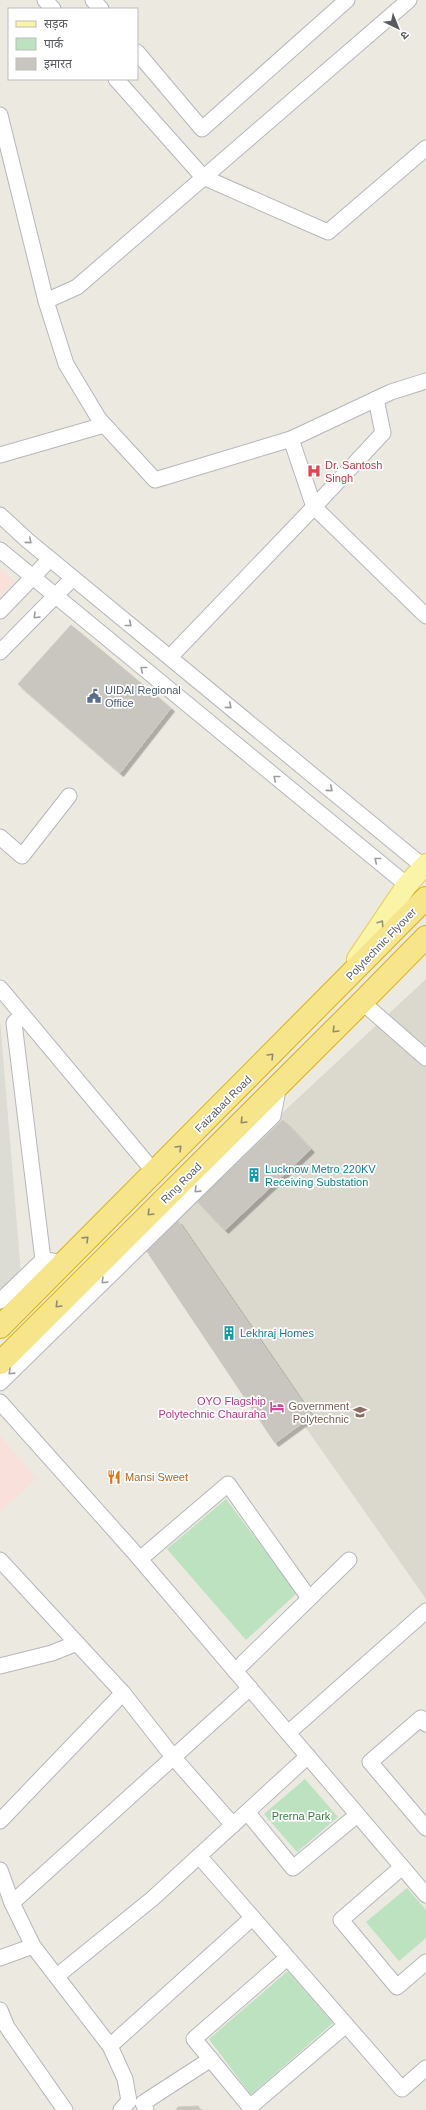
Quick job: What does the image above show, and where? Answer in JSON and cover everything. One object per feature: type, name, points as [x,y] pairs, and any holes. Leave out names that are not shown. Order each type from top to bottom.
[{"type":"highway","name":"Polytechnic Flyover","points":[[336,990],[426,898]]},
{"type":"highway","points":[[362,1002],[426,937]]},
{"type":"highway","name":"Faizabad Road","points":[[0,1327],[53,1261],[154,1173],[336,990]]},
{"type":"highway","name":"Ring Road","points":[[0,1363],[362,1002]]},
{"type":"main road","name":"Faizabad Road","points":[[336,990],[407,885],[425,865]]},
{"type":"main road","points":[[362,1002],[426,953]]},
{"type":"street","points":[[45,0],[52,8]]},
{"type":"street","points":[[93,0],[100,8]]},
{"type":"street","points":[[138,53],[202,128],[347,0]]},
{"type":"street","points":[[46,301],[77,287],[409,0]]},
{"type":"street","points":[[117,80],[203,177],[328,232],[426,148]]},
{"type":"street","points":[[0,115],[3,140],[46,301],[66,364],[98,419],[155,480],[291,439],[391,392],[426,381]]},
{"type":"street","points":[[170,657],[383,433],[376,399]]},
{"type":"street","points":[[0,455],[104,425]]},
{"type":"street","points":[[291,439],[314,507],[426,616]]},
{"type":"street","points":[[0,515],[50,559],[425,865]]},
{"type":"street","points":[[0,550],[55,597],[407,885]]},
{"type":"street","points":[[0,611],[50,559]]},
{"type":"street","points":[[0,652],[74,578]]},
{"type":"street","points":[[290,790],[307,770]]},
{"type":"street","points":[[0,837],[22,856],[69,796]]},
{"type":"street","points":[[0,988],[154,1173]]},
{"type":"street","points":[[362,1002],[426,1058]]},
{"type":"street","points":[[0,1301],[53,1261],[14,1022],[22,1014]]},
{"type":"street","points":[[0,1383],[273,1116],[279,1085]]},
{"type":"street","points":[[0,1402],[140,1559],[402,1867],[424,1890]]},
{"type":"street","points":[[140,1559],[228,1484],[309,1598]]},
{"type":"street","points":[[0,1560],[123,1693],[174,1758],[233,1825]]},
{"type":"street","points":[[235,1670],[349,1560]]},
{"type":"street","points":[[288,1733],[426,1611]]},
{"type":"street","points":[[0,1666],[52,1653],[77,1643]]},
{"type":"street","points":[[12,1903],[250,1688]]},
{"type":"street","points":[[0,1821],[123,1693]]},
{"type":"street","points":[[426,1724],[421,1718],[370,1762],[426,1828]]},
{"type":"street","points":[[57,1976],[152,1899],[308,1756]]},
{"type":"street","points":[[247,1812],[293,1868],[358,1815]]},
{"type":"street","points":[[199,1856],[402,2089],[426,2068]]},
{"type":"street","points":[[402,1867],[341,1920],[398,1987],[426,1962]]},
{"type":"street","points":[[0,1870],[12,1903],[33,1946],[57,1976],[73,2001],[110,2046],[125,2079],[129,2101],[121,2110]]},
{"type":"street","points":[[110,2046],[252,1918]]},
{"type":"street","points":[[0,1958],[33,1946]]},
{"type":"street","points":[[287,1958],[194,2039],[250,2106],[346,2025]]},
{"type":"street","points":[[0,2010],[7,2027],[65,2110]]},
{"type":"street","points":[[146,2110],[143,2103],[211,2059]]},
{"type":"shaded area","points":[[0,568],[15,581],[0,596]]},
{"type":"shaded area","name":"Government Polytechnic","points":[[426,979],[426,1599],[163,1224]]},
{"type":"shaded area","points":[[0,1020],[21,1274],[0,1295]]},
{"type":"shaded area","points":[[0,1436],[36,1478],[0,1512]]},
{"type":"green space","points":[[226,1499],[297,1593],[246,1640],[167,1549]]},
{"type":"green space","name":"Prerna Park","points":[[305,1779],[338,1817],[297,1852],[264,1814]]},
{"type":"green space","points":[[407,1888],[426,1910],[426,1938],[399,1961],[366,1922]]},
{"type":"green space","points":[[288,1971],[333,2023],[251,2095],[209,2039]]},
{"type":"building","name":"UIDAI Regional Office","points":[[71,625],[171,708],[120,773],[18,684]]},
{"type":"building","name":"Lucknow Metro 220KV Receiving Substation","points":[[283,1120],[311,1149],[225,1230],[197,1201]]},
{"type":"building","name":"Lekhraj Homes","points":[[178,1221],[312,1416],[275,1443],[146,1250]]},
{"type":"building","points":[[198,2106],[201,2110],[176,2110],[178,2107]]},
{"type":"place","name":"Dr. Santosh Singh","points":[[314,471]]},
{"type":"place","name":"UIDAI Regional Office","points":[[94,696]]},
{"type":"place","name":"Lucknow Metro 220KV Receiving Substation","points":[[254,1175]]},
{"type":"place","name":"Lekhraj Homes","points":[[229,1333]]},
{"type":"place","name":"OYO Flagship Polytechnic Chauraha","points":[[277,1407]]},
{"type":"place","name":"Government Polytechnic","points":[[360,1412]]},
{"type":"place","name":"Mansi Sweet","points":[[114,1477]]}]
